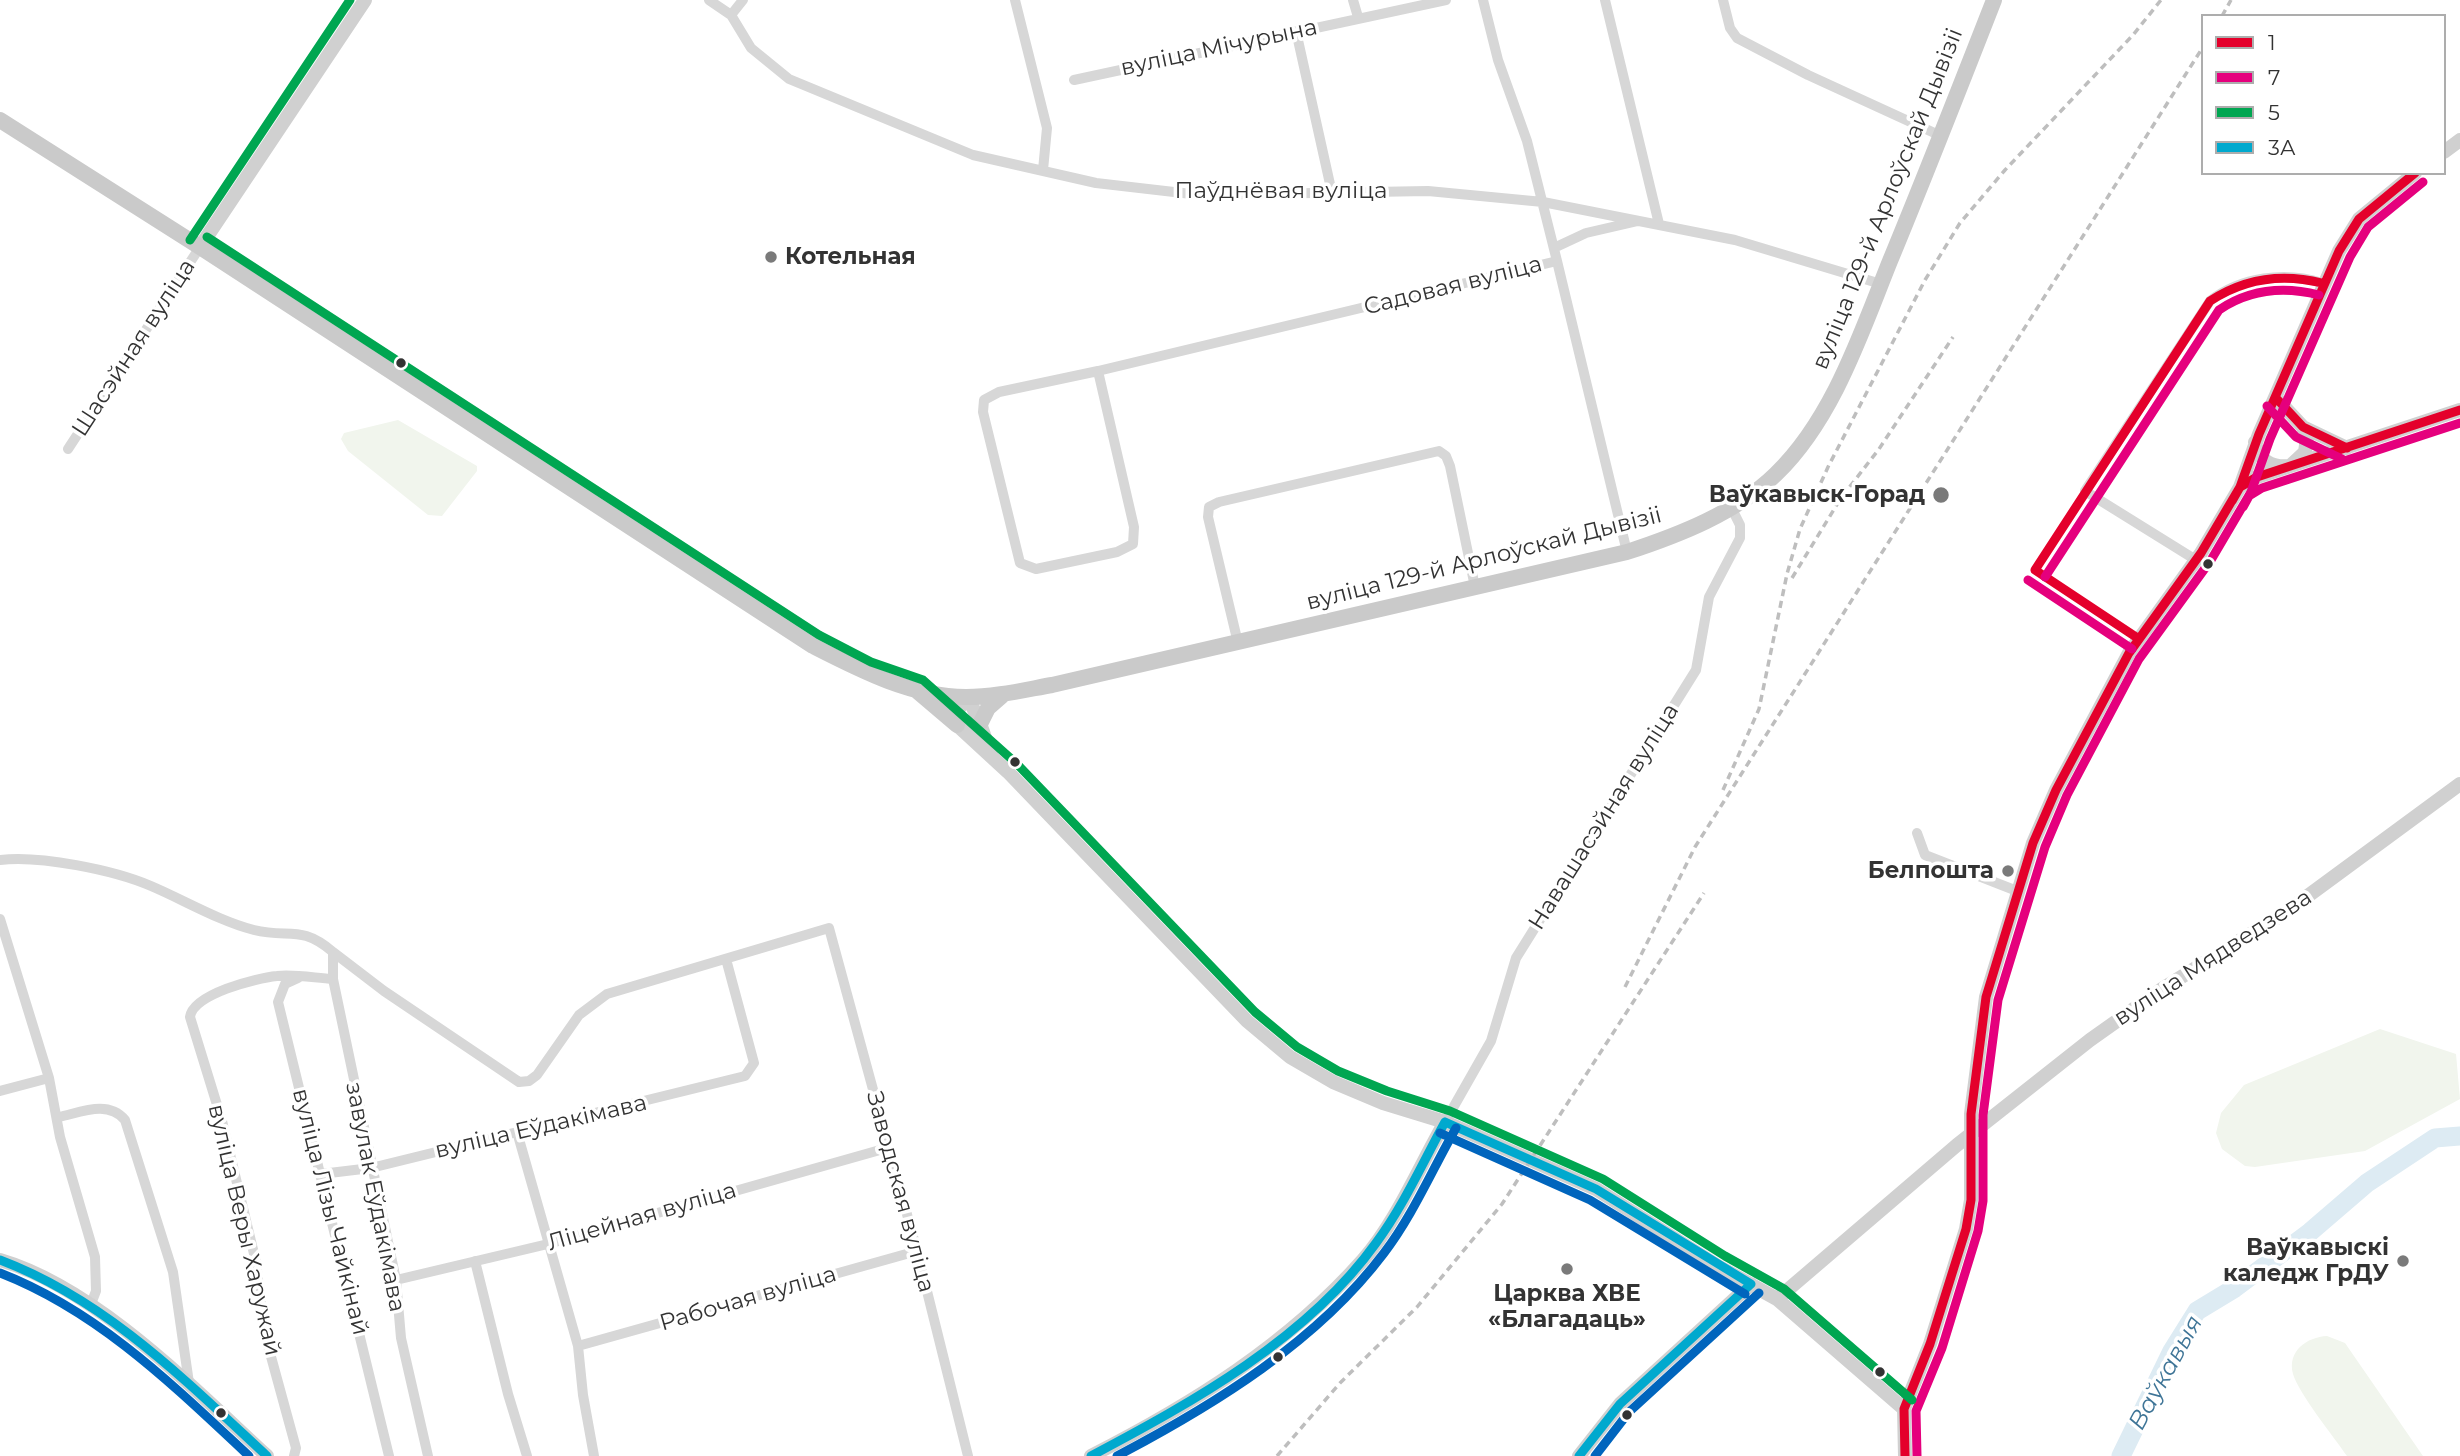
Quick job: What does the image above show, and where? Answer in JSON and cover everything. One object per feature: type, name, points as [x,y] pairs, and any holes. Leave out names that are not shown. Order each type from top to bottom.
[{"type":"main road","points":[[200,247],[365,0]]},
{"type":"main road","name":"вуліца 129-й Арлоўскай Дывізіі","points":[[915,689],[966,697],[1004,694],[1238,643],[1627,552],[1671,537],[1731,507],[1775,475],[1812,430],[1850,358],[1994,0]]},
{"type":"main road","points":[[0,120],[813,646],[866,673],[915,689],[992,756],[1275,1046],[1334,1082],[1382,1103],[1445,1122],[1596,1189],[1777,1299],[1903,1409]]},
{"type":"main road","points":[[1905,1456],[1903,1409],[1930,1344],[1966,1229],[1970,1200],[1969,1135],[1986,997],[2017,891],[2056,790],[2129,653],[2196,560],[2240,487],[2257,438],[2322,283],[2359,219],[2413,175]]},
{"type":"main road","points":[[2257,438],[2264,460],[2276,466],[2290,466],[2305,452],[2307,438],[2299,424],[2276,398]]},
{"type":"main road","points":[[2240,487],[2256,477],[2460,410]]},
{"type":"main road","points":[[2257,438],[2273,423],[2299,424],[2347,448]]},
{"type":"main road","points":[[981,722],[988,709],[1004,694]]},
{"type":"main road","points":[[957,725],[957,712],[966,697],[981,722],[982,734],[992,756]]},
{"type":"main road","name":"вуліца Мядведзева","points":[[1777,1299],[1969,1135],[2090,1040],[2162,989],[2286,912],[2460,784]]},
{"type":"main road","points":[[1091,1456],[1210,1390],[1269,1347],[1322,1299],[1364,1259],[1386,1227],[1445,1122]]},
{"type":"main road","points":[[0,1260],[51,1280],[91,1304],[189,1385],[267,1456]]},
{"type":"main road","points":[[1578,1456],[1620,1404],[1751,1284]]},
{"type":"street","points":[[709,0],[731,15],[743,0]]},
{"type":"street","points":[[1015,0],[1047,128],[1044,170]]},
{"type":"street","points":[[1353,0],[1358,17]]},
{"type":"street","name":"вуліца Мічурына","points":[[1074,80],[1446,0]]},
{"type":"street","points":[[1483,0],[1556,247],[1557,261]]},
{"type":"street","points":[[1605,0],[1659,224]]},
{"type":"street","points":[[1723,0],[1730,28],[1737,38],[1808,75],[1941,136]]},
{"type":"street","name":"Паўднёвая вуліца","points":[[731,15],[751,48],[789,79],[974,155],[1096,183],[1200,195],[1428,191],[1543,202],[1735,240],[1881,284]]},
{"type":"street","points":[[1296,31],[1332,193]]},
{"type":"street","points":[[1556,247],[1586,233],[1642,221]]},
{"type":"street","name":"Шасэйная вуліца","points":[[68,449],[200,247]]},
{"type":"street","name":"Садовая вуліца","points":[[1098,371],[1134,527],[1133,544],[1117,552],[1036,569],[1020,563],[983,412],[984,400],[999,392],[1098,371],[1557,261],[1627,552]]},
{"type":"street","points":[[2196,560],[2085,491],[2210,301],[2226,288],[2250,281],[2294,276],[2322,283]]},
{"type":"street","points":[[1238,643],[1208,517],[1209,507],[1271,489],[1439,451],[1446,456],[1450,466],[1475,586]]},
{"type":"street","name":"Навашасэйная вуліца","points":[[1445,1122],[1491,1041],[1516,958],[1696,670],[1709,597],[1740,538],[1740,525],[1731,507]]},
{"type":"street","points":[[1917,833],[1925,855],[2017,891]]},
{"type":"street","points":[[0,860],[22,857],[72,865],[148,884],[255,930],[300,933],[321,942],[333,952],[333,979],[298,978]]},
{"type":"street","points":[[0,919],[49,1078],[59,1117],[60,1137],[95,1257],[96,1292],[91,1304]]},
{"type":"street","name":"вуліца Еўдакімава","points":[[333,952],[438,1029],[519,1082],[529,1081],[537,1075],[589,1004],[607,994],[829,928]]},
{"type":"street","name":"Заводская вуліца","points":[[829,928],[917,1251],[968,1456]]},
{"type":"street","name":"вуліца Еўдакімава","points":[[321,1174],[371,1168],[745,1076],[754,1063],[726,959]]},
{"type":"street","name":"вуліца Веры Харужай","points":[[293,1456],[296,1448],[264,1331],[256,1262],[222,1121],[190,1017],[195,1006],[227,989],[280,975],[298,978]]},
{"type":"street","name":"вуліца Лізы Чайкінай","points":[[298,978],[285,984],[278,1002],[389,1456]]},
{"type":"street","name":"завулак Еўдакімава","points":[[333,979],[396,1280],[401,1338],[428,1456]]},
{"type":"street","points":[[0,1091],[49,1078]]},
{"type":"street","points":[[59,1117],[102,1108],[117,1111],[125,1120],[173,1272],[189,1385]]},
{"type":"street","points":[[517,1132],[578,1346],[583,1395],[594,1456]]},
{"type":"street","name":"Ліцейная вуліца","points":[[396,1280],[548,1244],[887,1148]]},
{"type":"street","name":"Рабочая вуліца","points":[[578,1346],[917,1251]]},
{"type":"street","points":[[475,1261],[508,1394],[527,1456]]},
{"type":"shaded area","points":[[398,420],[477,466],[477,471],[442,516],[428,515],[348,451],[341,439],[344,433]]},
{"type":"shaded area","points":[[2380,1029],[2456,1054],[2460,1099],[2365,1151],[2255,1167],[2245,1166],[2222,1149],[2216,1133],[2221,1113],[2244,1085]]},
{"type":"shaded area","points":[[2327,1336],[2345,1343],[2423,1456],[2347,1456],[2309,1404],[2293,1374],[2293,1358],[2300,1347],[2312,1339]]},
{"type":"waterway","name":"Ваўкавыя","points":[[2121,1456],[2172,1351],[2197,1311],[2235,1288],[2310,1232],[2367,1183],[2435,1138],[2460,1136]]},
{"type":"railway","points":[[1723,790],[1759,709],[1787,574],[1800,529],[1828,467],[1925,280],[1960,223],[2005,170],[2133,35],[2161,0]]},
{"type":"railway","points":[[2223,14],[2231,0]]},
{"type":"railway","points":[[1625,987],[1695,847],[2201,50]]},
{"type":"railway","points":[[1792,578],[1841,498],[1879,449],[1953,337]]},
{"type":"railway","points":[[1277,1456],[1340,1383],[1417,1307],[1502,1204],[1704,893]]},
{"type":"transit line","name":"5","points":[[190,240],[350,0]]},
{"type":"transit line","name":"1","points":[[1905,1456],[1904,1409],[1930,1344],[1966,1229],[1971,1200],[1971,1114],[1986,997],[2033,843],[2056,790],[2129,653],[2201,553],[2240,487],[2259,434],[2339,251],[2359,219],[2413,175]]},
{"type":"transit line","name":"7","points":[[1917,1456],[1916,1411],[1942,1348],[1978,1231],[1983,1201],[1983,1115],[1998,1000],[2045,847],[2067,795],[2139,659],[2211,560],[2251,492],[2270,439],[2350,257],[2368,227],[2423,182]]},
{"type":"transit line","name":"5","points":[[207,237],[819,635],[871,662],[923,680],[1017,764],[1255,1012],[1297,1047],[1338,1071],[1387,1091],[1450,1111],[1603,1179],[1725,1256],[1784,1289],[1912,1400]]},
{"type":"transit line","name":"1","points":[[2035,570],[2210,301],[2237,287],[2264,280],[2293,278],[2322,283]]},
{"type":"transit line","name":"7","points":[[2045,577],[2219,310],[2243,298],[2267,291],[2319,295]]},
{"type":"transit line","name":"1","points":[[2276,398],[2303,427],[2347,448]]},
{"type":"transit line","name":"7","points":[[2267,406],[2296,437],[2342,459]]},
{"type":"transit line","name":"1","points":[[2232,501],[2240,487],[2257,477],[2460,410]]},
{"type":"transit line","name":"7","points":[[2243,507],[2249,496],[2262,488],[2460,423]]},
{"type":"transit line","name":"1","points":[[2035,570],[2139,639]]},
{"type":"transit line","name":"7","points":[[2028,580],[2132,649]]},
{"type":"transit line","name":"3А","points":[[1445,1122],[1596,1189],[1751,1284]]},
{"type":"transit line","name":"3А","points":[[1091,1456],[1208,1390],[1246,1365],[1317,1309],[1348,1278],[1386,1229],[1445,1122]]},
{"type":"transit line","points":[[1117,1456],[1190,1415],[1262,1369],[1328,1315],[1384,1253],[1413,1208],[1456,1128]]},
{"type":"transit line","points":[[1440,1133],[1590,1200],[1745,1294]]},
{"type":"transit line","name":"3А","points":[[0,1260],[75,1297],[142,1344],[267,1456]]},
{"type":"transit line","points":[[0,1273],[36,1289],[102,1329],[163,1377],[249,1456]]},
{"type":"transit line","name":"3А","points":[[1579,1456],[1620,1404],[1751,1284]]},
{"type":"transit line","points":[[1595,1456],[1629,1412],[1759,1293]]},
{"type":"place","name":"Котельная","points":[[771,257]]},
{"type":"place","name":"Ваўкавыск-Горад","points":[[1941,495]]},
{"type":"place","name":"Белпошта","points":[[2008,871]]},
{"type":"place","name":"Ваўкавыскі каледж ГрДУ","points":[[2403,1261]]},
{"type":"place","name":"Царква ХВЕ «Благадаць»","points":[[1567,1269]]}]
